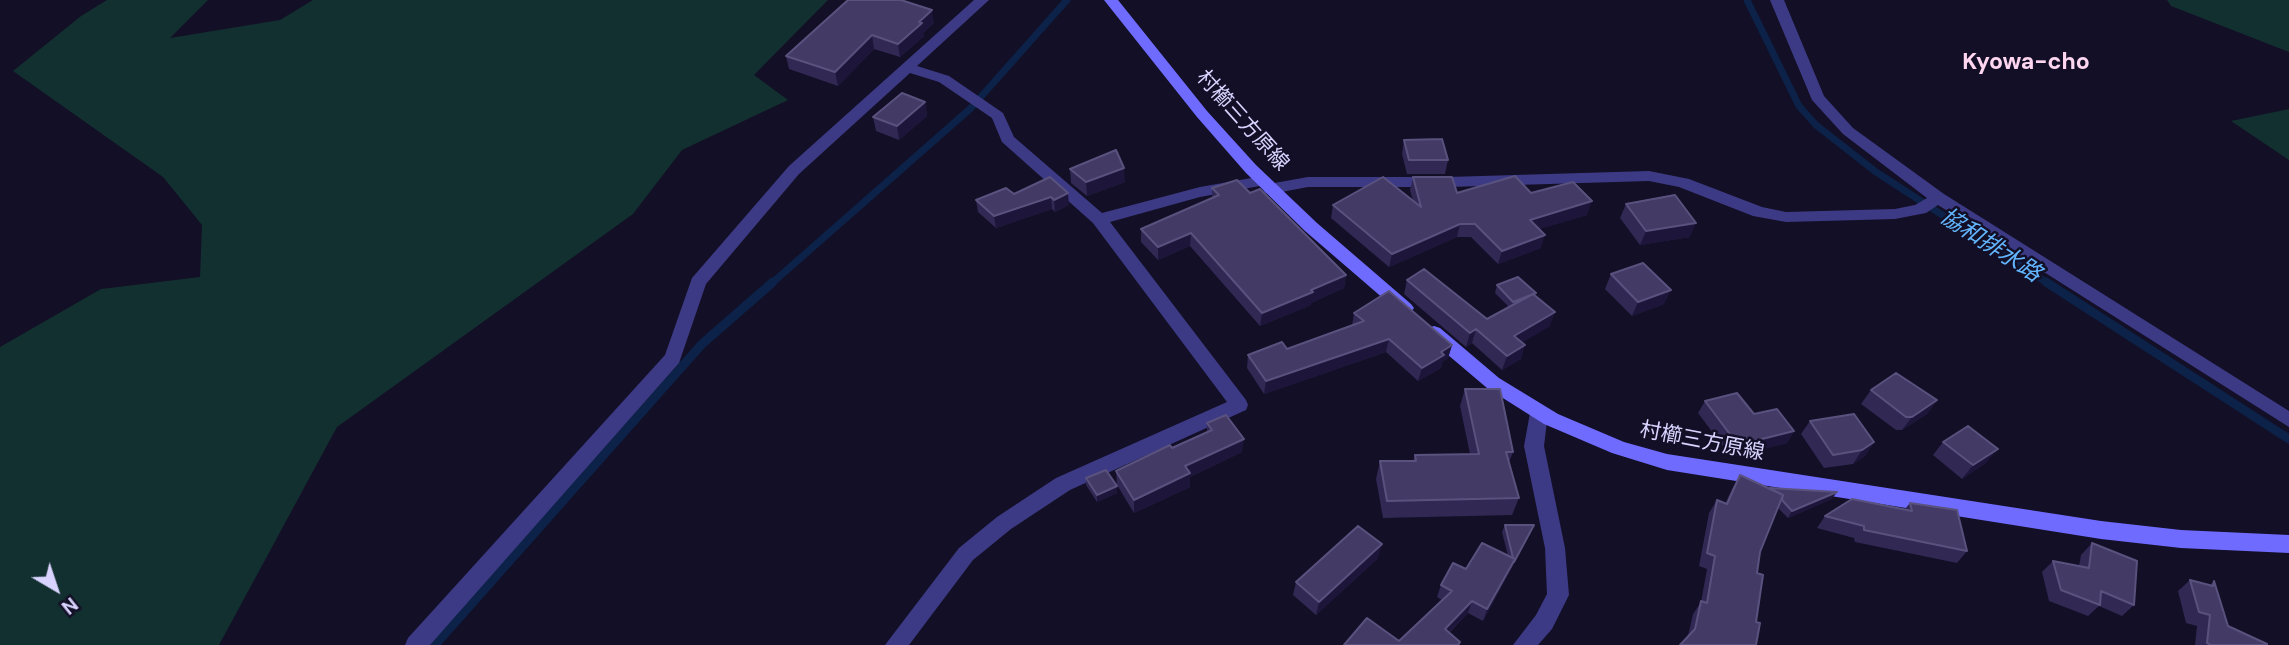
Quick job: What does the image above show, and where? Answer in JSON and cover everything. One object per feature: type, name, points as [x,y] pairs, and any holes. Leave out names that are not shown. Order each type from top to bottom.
[{"type":"main road","name":"村櫛三方原線","points":[[1111,0],[1202,114],[1267,185],[1419,321],[1493,383],[1539,413],[1573,430],[1619,448],[1691,467],[1942,503],[2101,530],[2182,539],[2289,544]]},
{"type":"street","points":[[416,645],[673,358],[698,282],[794,170],[982,0]]},
{"type":"street","points":[[1777,0],[1812,86],[1826,108],[1848,131],[1931,203],[2289,420]]},
{"type":"street","points":[[896,645],[966,554],[1004,523],[1063,484],[1239,405],[1099,219],[1007,139],[998,116],[944,79],[906,67]]},
{"type":"street","points":[[1099,219],[1200,192],[1267,185],[1633,175],[1682,183],[1773,216],[1895,214],[1931,203]]},
{"type":"street","points":[[1524,645],[1544,622],[1558,595],[1555,548],[1534,446],[1539,413]]},
{"type":"green space","points":[[107,0],[208,0],[170,38],[280,20],[313,0],[828,0],[754,75],[788,100],[682,150],[633,214],[337,427],[219,645],[0,645],[0,347],[101,289],[200,277],[202,225],[163,177],[13,71],[81,16]]},
{"type":"green space","points":[[2167,0],[2289,0],[2289,52],[2171,6]]},
{"type":"green space","points":[[2289,109],[2289,160],[2231,121]]},
{"type":"building","points":[[848,0],[901,0],[932,10],[919,22],[922,23],[898,44],[872,35],[835,72],[786,56]]},
{"type":"building","points":[[902,93],[925,102],[897,126],[873,117]]},
{"type":"building","points":[[1442,139],[1448,160],[1409,160],[1404,140]]},
{"type":"building","points":[[1116,150],[1124,168],[1086,182],[1070,169]]},
{"type":"building","points":[[1515,176],[1531,193],[1573,182],[1592,201],[1530,220],[1545,235],[1502,251],[1475,224],[1460,224],[1392,254],[1333,205],[1383,177],[1421,207],[1413,177],[1452,177],[1457,193]]},
{"type":"building","points":[[1050,177],[1068,193],[1054,200],[1051,197],[994,216],[976,200],[1006,188],[1014,194]]},
{"type":"building","points":[[1237,180],[1250,193],[1260,189],[1346,275],[1262,313],[1191,233],[1158,247],[1141,229],[1219,195],[1212,188]]},
{"type":"building","points":[[1675,195],[1696,223],[1646,231],[1626,204]]},
{"type":"building","points":[[1643,263],[1671,290],[1638,302],[1611,274]]},
{"type":"building","points":[[1424,269],[1487,319],[1533,294],[1555,312],[1514,336],[1525,345],[1507,356],[1476,329],[1470,333],[1407,280]]},
{"type":"building","points":[[1518,277],[1536,293],[1513,302],[1497,285]]},
{"type":"building","points":[[1389,291],[1452,345],[1441,352],[1444,355],[1422,368],[1389,339],[1266,381],[1248,355],[1282,342],[1287,349],[1364,321],[1354,313]]},
{"type":"building","points":[[1896,373],[1937,400],[1912,417],[1906,417],[1871,390]]},
{"type":"building","points":[[1465,389],[1500,389],[1513,452],[1506,452],[1519,498],[1387,501],[1380,461],[1416,461],[1415,455],[1479,454]]},
{"type":"building","points":[[1737,393],[1754,414],[1777,409],[1794,431],[1738,445],[1705,401]]},
{"type":"building","points":[[1854,414],[1874,442],[1862,450],[1833,455],[1810,421]]},
{"type":"building","points":[[1226,415],[1244,439],[1185,466],[1190,473],[1134,500],[1116,471],[1170,445],[1172,448],[1212,430],[1207,423]]},
{"type":"building","points":[[1968,426],[1998,449],[1973,465],[1943,442]]},
{"type":"building","points":[[1106,470],[1117,486],[1097,495],[1086,478]]},
{"type":"building","points":[[1740,475],[1783,495],[1760,552],[1757,573],[1763,575],[1756,622],[1760,623],[1756,645],[1680,645],[1695,629],[1701,601],[1707,603],[1715,556],[1707,553],[1717,500],[1727,504]]},
{"type":"building","points":[[1770,488],[1837,492],[1792,511],[1782,500],[1783,495]]},
{"type":"building","points":[[1852,499],[1912,511],[1910,503],[1957,510],[1967,551],[1864,530],[1864,526],[1825,516]]},
{"type":"building","points":[[1505,525],[1534,525],[1514,562],[1515,559]]},
{"type":"building","points":[[1358,526],[1382,544],[1319,602],[1296,582]]},
{"type":"building","points":[[1482,543],[1515,559],[1487,609],[1472,601],[1445,629],[1460,642],[1458,645],[1344,645],[1367,618],[1399,641],[1452,591],[1441,585],[1453,563],[1466,569]]},
{"type":"building","points":[[2092,543],[2137,561],[2134,605],[2101,591],[2100,605],[2061,590],[2053,561],[2089,568]]},
{"type":"building","points":[[2190,580],[2213,586],[2214,581],[2228,626],[2267,645],[2207,643],[2210,615],[2199,612]]},
{"type":"waterway","points":[[771,284],[971,108],[1067,0]]},
{"type":"waterway","name":"協和排水路","points":[[1747,0],[1799,106],[1816,125],[1876,172],[2049,284]]},
{"type":"waterway","points":[[435,645],[702,344],[773,282]]},
{"type":"waterway","name":"協和排水路","points":[[2046,282],[2289,439]]},
{"type":"district","name":"Kyowa-cho","points":[[2026,63]]}]
